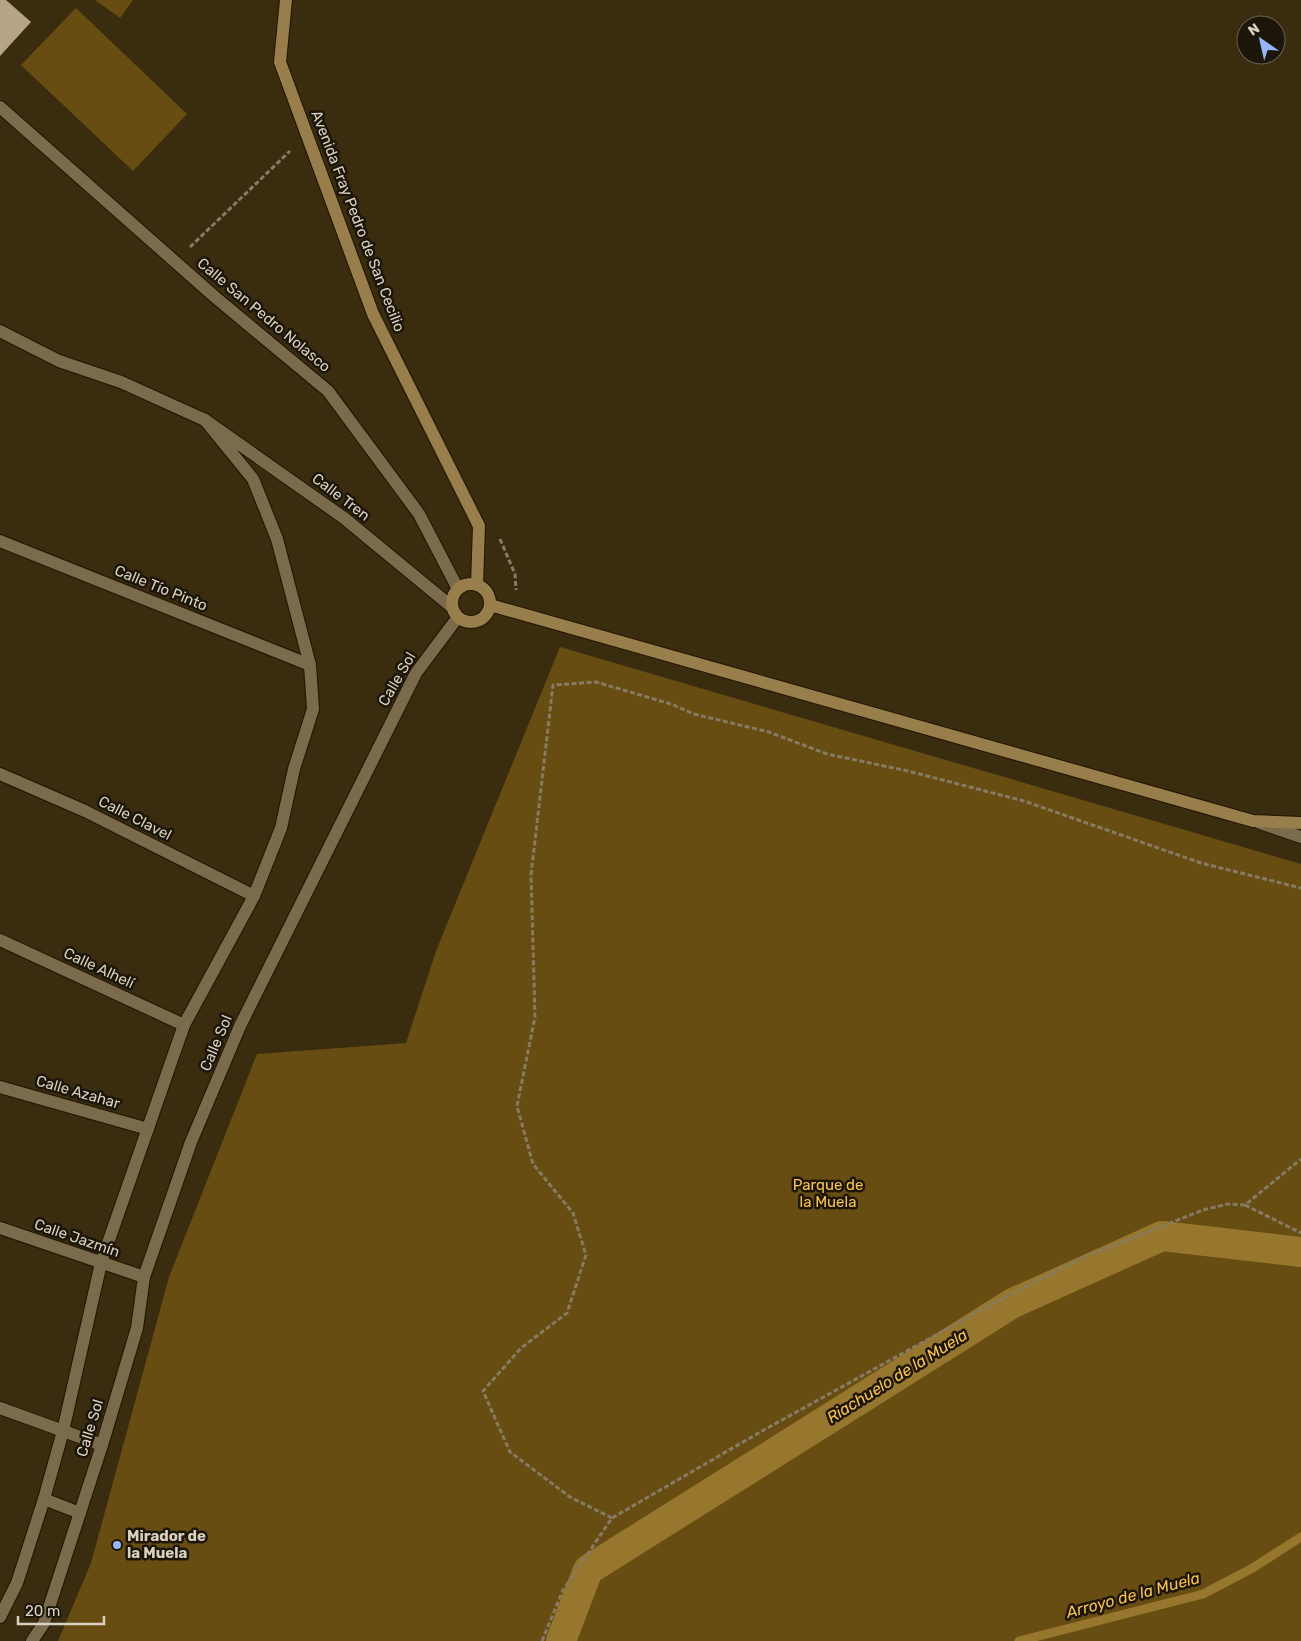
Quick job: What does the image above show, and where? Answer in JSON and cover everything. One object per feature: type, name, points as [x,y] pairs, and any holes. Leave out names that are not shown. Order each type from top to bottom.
[{"type":"street","name":"Avenida Fray Pedro de San Cecilio","points":[[286,0],[280,62],[373,314],[479,526],[477,585]]},
{"type":"street","name":"Calle San Pedro Nolasco","points":[[0,107],[175,261],[328,391],[419,514],[458,589]]},
{"type":"street","name":"Calle Tren","points":[[0,331],[58,361],[121,382],[205,420],[344,518],[455,612]]},
{"type":"street","name":"Calle Tren","points":[[205,420],[253,479],[277,539],[310,665]]},
{"type":"street","name":"Calle Tío Pinto","points":[[0,541],[310,665]]},
{"type":"street","points":[[467,584],[477,585],[487,592],[490,605],[485,616],[475,622],[469,622],[455,612],[452,600],[458,589],[467,584]]},
{"type":"street","points":[[490,605],[1301,836]]},
{"type":"street","name":"Calle Sol","points":[[32,1641],[44,1623],[102,1445],[136,1328],[144,1277],[191,1142],[240,1026],[416,672],[455,612]]},
{"type":"street","name":"Calle Sol","points":[[0,1617],[17,1583],[64,1431],[101,1263],[184,1025],[254,896],[281,828],[294,769],[313,709],[310,665]]},
{"type":"street","name":"Calle Clavel","points":[[0,774],[85,811],[254,896]]},
{"type":"street","points":[[1253,821],[1301,823]]},
{"type":"street","name":"Calle Alhelí","points":[[0,940],[184,1025]]},
{"type":"street","name":"Calle Azahar","points":[[0,1087],[148,1128]]},
{"type":"street","name":"Calle Jazmín","points":[[0,1228],[144,1277]]},
{"type":"street","points":[[0,1408],[102,1445]]},
{"type":"street","points":[[44,1500],[80,1513]]},
{"type":"path","points":[[175,261],[307,135]]},
{"type":"path","points":[[500,538],[515,574],[516,611]]},
{"type":"path","points":[[612,1518],[570,1497],[510,1452],[483,1391],[521,1348],[567,1313],[586,1255],[573,1213],[533,1164],[517,1106],[536,1017],[531,875],[553,685],[596,682],[671,704],[694,714],[769,732],[827,754],[1024,801],[1201,863],[1301,888]]},
{"type":"path","points":[[1245,1205],[1301,1158]]},
{"type":"path","points":[[542,1641],[563,1590],[612,1518],[804,1408],[992,1304],[1082,1258],[1203,1210],[1228,1204],[1245,1205],[1301,1233]]},
{"type":"green space","points":[[95,0],[133,0],[120,18]]},
{"type":"green space","points":[[76,8],[187,114],[133,171],[21,65]]},
{"type":"green space","name":"Parque de la Muela","points":[[560,647],[1301,864],[1301,1641],[58,1641],[91,1563],[169,1277],[257,1054],[406,1043],[436,951]]},
{"type":"building","points":[[0,0],[6,0],[31,22],[0,56]]},
{"type":"waterway","name":"Riachuelo de la Muela","points":[[561,1641],[588,1570],[1013,1303],[1162,1236],[1301,1252]]},
{"type":"waterway","name":"Arroyo de la Muela","points":[[1019,1641],[1203,1594],[1251,1569],[1301,1537]]},
{"type":"place","name":"Mirador de la Muela","points":[[117,1545]]}]
